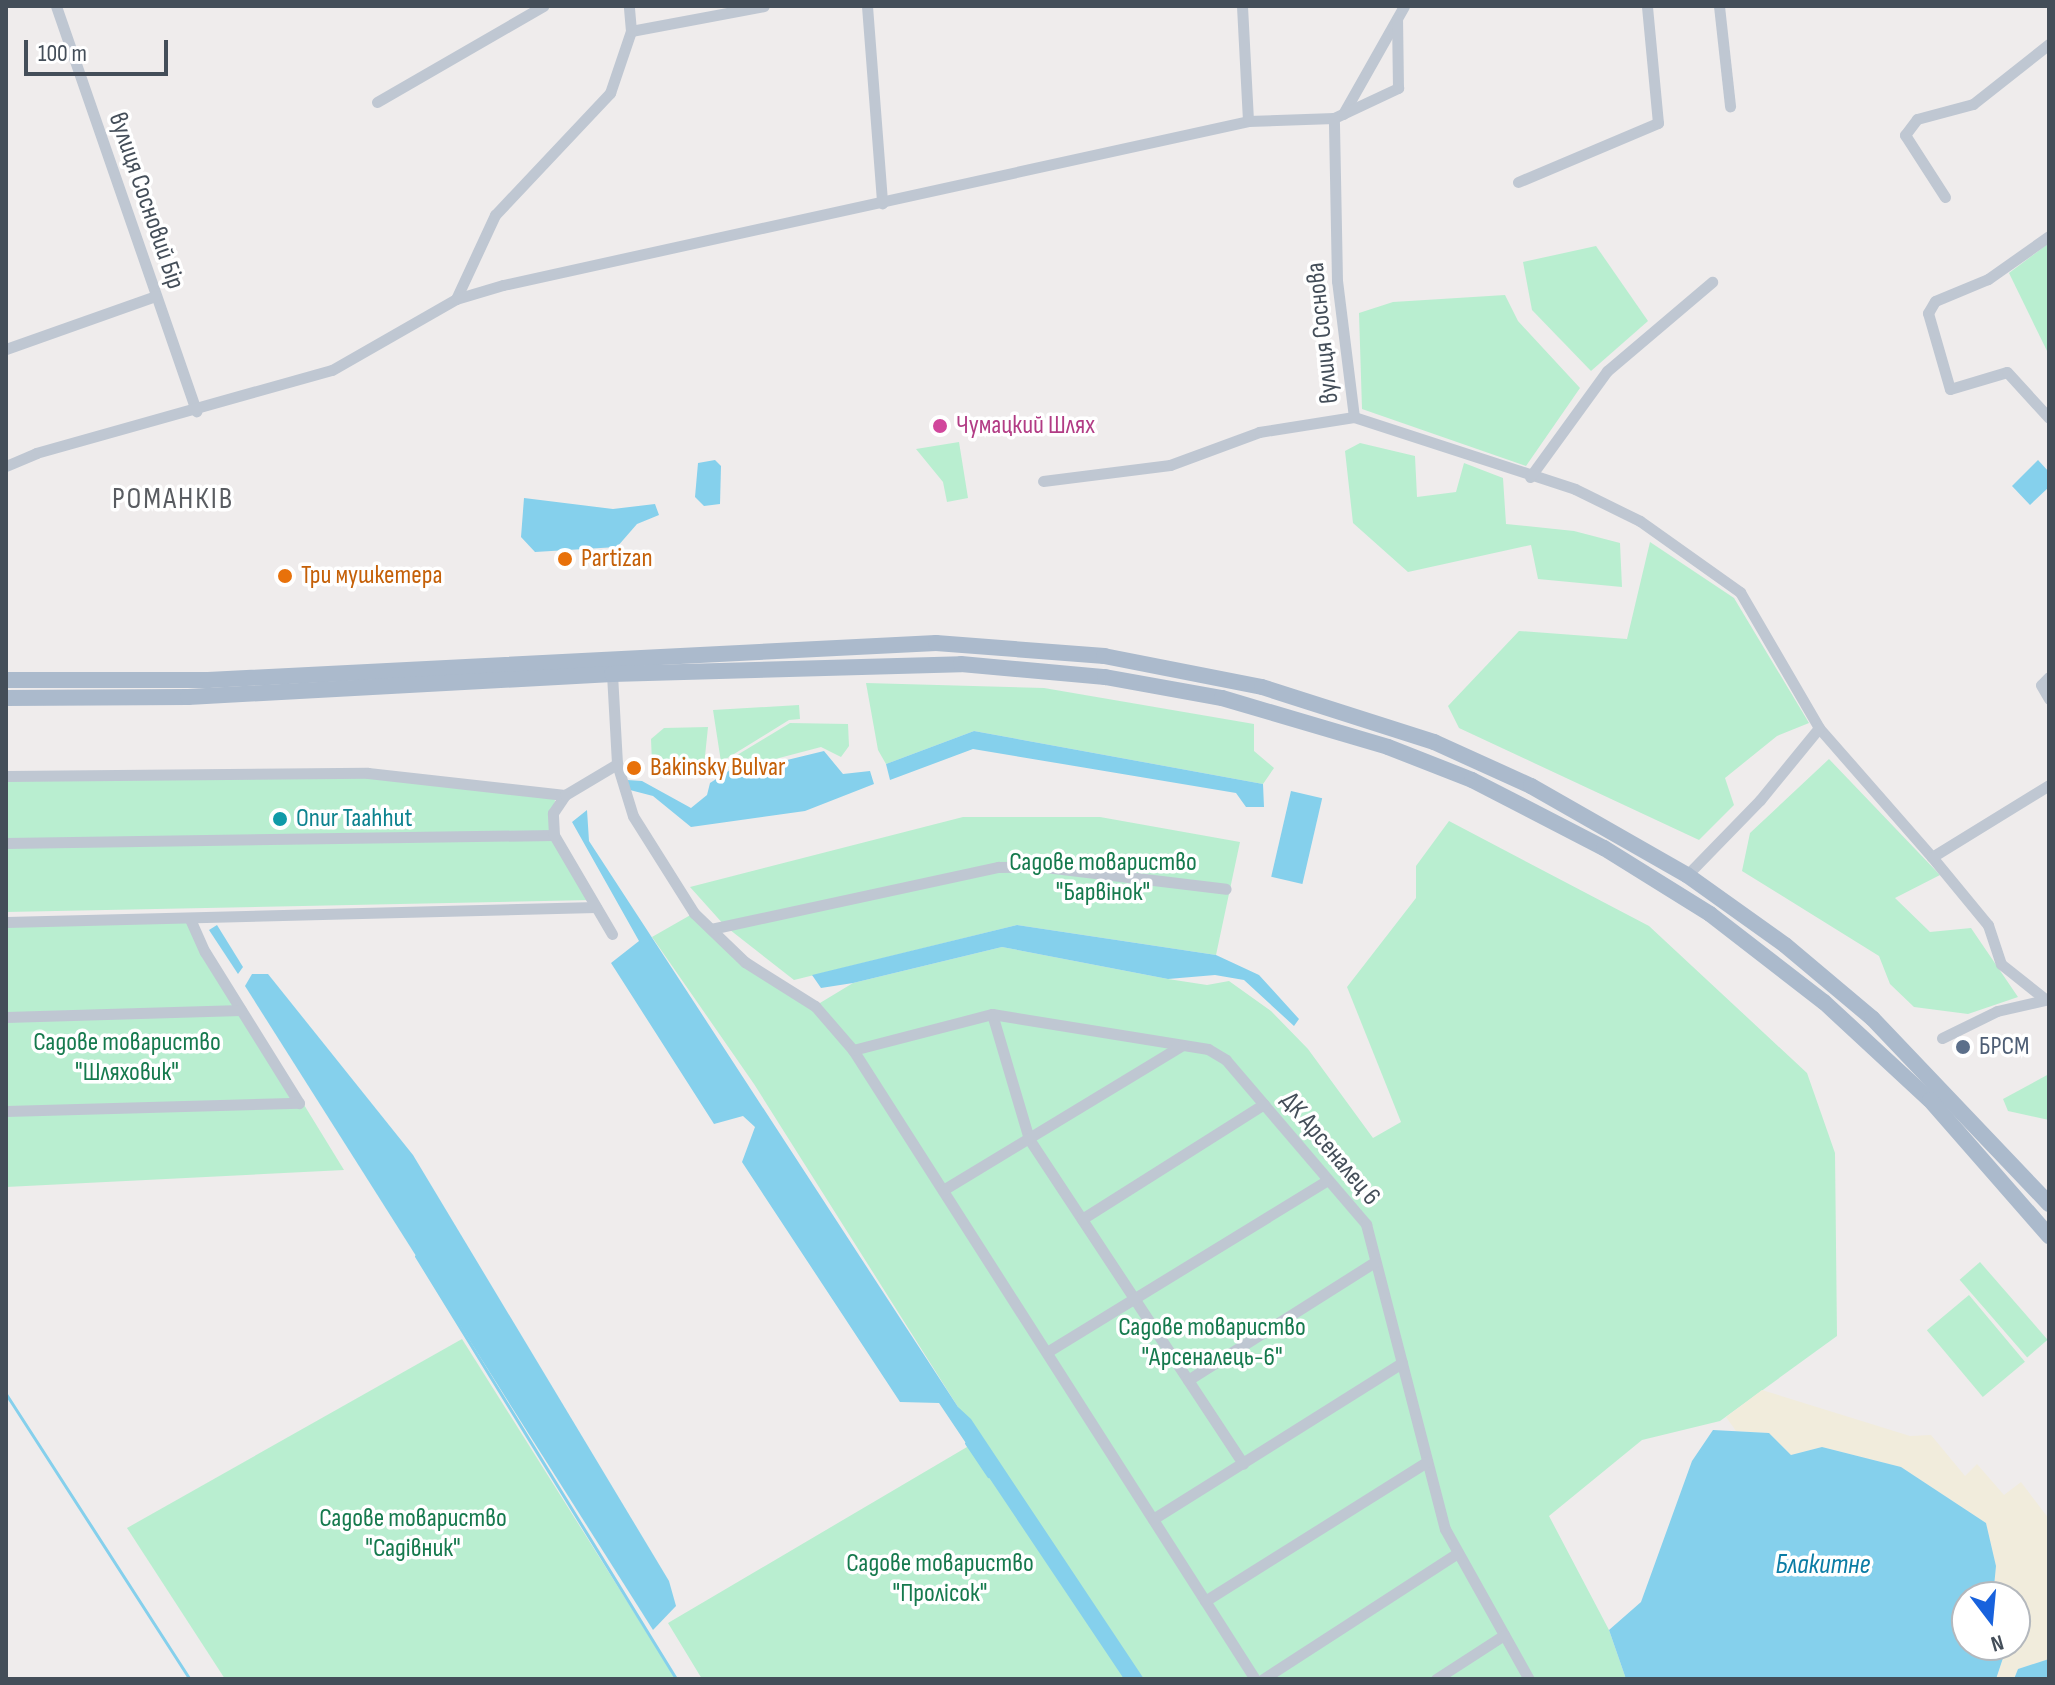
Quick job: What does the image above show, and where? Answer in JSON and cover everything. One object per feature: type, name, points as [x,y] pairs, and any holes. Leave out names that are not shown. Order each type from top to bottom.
[{"type":"main road","points":[[6,680],[208,680],[855,644],[951,644],[1104,656],[1262,687],[1386,724],[1531,786],[1687,875],[1785,945],[1872,1018],[2049,1204]]},
{"type":"main road","points":[[6,698],[188,697],[612,674],[947,664],[1056,671],[1222,698],[1388,747],[1472,780],[1604,848],[1733,932],[1824,1002],[1930,1100],[2049,1236]]},
{"type":"street","name":"вулиця Сосновий Бір","points":[[56,6],[196,411]]},
{"type":"street","points":[[377,102],[543,6]]},
{"type":"street","points":[[456,299],[495,215],[610,93],[631,31],[629,6]]},
{"type":"street","points":[[631,31],[764,6]]},
{"type":"street","points":[[867,6],[882,203]]},
{"type":"street","points":[[1242,6],[1248,121]]},
{"type":"street","points":[[1338,116],[1404,6]]},
{"type":"street","points":[[1518,182],[1658,128],[1647,6]]},
{"type":"street","points":[[1719,6],[1730,106]]},
{"type":"street","points":[[6,466],[36,453],[196,411],[332,370],[456,299],[1248,121],[1338,116],[1398,88],[1397,19]]},
{"type":"street","points":[[1945,197],[1905,135],[1917,119],[1973,104],[2049,44]]},
{"type":"street","name":"вулиця Соснова","points":[[1043,481],[1170,465],[1259,432],[1354,417],[1337,281],[1338,116]]},
{"type":"street","points":[[2049,236],[1988,279],[1935,301],[1928,313],[1950,389],[2007,372],[2049,418]]},
{"type":"street","points":[[1530,477],[1607,371],[1712,282]]},
{"type":"street","points":[[6,349],[156,296]]},
{"type":"street","points":[[1354,417],[1530,477],[1575,489],[1640,521],[1740,592],[1819,728],[1988,925],[2001,964],[2047,999]]},
{"type":"street","points":[[612,674],[617,764],[633,816],[694,913],[745,962],[815,1006],[853,1050],[1255,1679]]},
{"type":"street","points":[[2049,677],[2041,685],[2049,699]]},
{"type":"street","points":[[1687,875],[1760,800],[1819,728]]},
{"type":"street","points":[[612,934],[554,835],[553,813],[565,795],[617,764]]},
{"type":"street","points":[[6,776],[368,773],[565,795]]},
{"type":"street","points":[[1932,857],[2049,785]]},
{"type":"street","points":[[6,843],[554,835]]},
{"type":"street","points":[[711,929],[998,867],[1037,866],[1226,889]]},
{"type":"street","points":[[6,922],[596,907]]},
{"type":"street","points":[[6,1111],[299,1103],[241,1010],[190,919]]},
{"type":"street","points":[[1942,1038],[1997,1011],[2047,999]]},
{"type":"street","points":[[6,1017],[241,1010]]},
{"type":"street","points":[[992,1014],[1029,1139],[1243,1464]]},
{"type":"street","name":"ДК Арсеналец 6","points":[[853,1050],[992,1014],[1208,1049],[1226,1060],[1366,1224],[1445,1529],[1529,1679]]},
{"type":"street","points":[[943,1190],[1182,1045]]},
{"type":"street","points":[[1082,1219],[1264,1104]]},
{"type":"street","points":[[1047,1352],[1328,1180]]},
{"type":"street","points":[[1188,1380],[1375,1262]]},
{"type":"street","points":[[1153,1519],[1402,1363]]},
{"type":"street","points":[[1205,1601],[1427,1462]]},
{"type":"street","points":[[1263,1679],[1458,1553]]},
{"type":"street","points":[[1436,1679],[1504,1635]]},
{"type":"green space","points":[[2049,243],[2049,355],[2009,273]]},
{"type":"green space","points":[[1596,246],[1648,321],[1591,371],[1532,310],[1523,262]]},
{"type":"green space","points":[[1505,295],[1518,321],[1580,388],[1526,466],[1362,409],[1359,313],[1393,302]]},
{"type":"green space","points":[[959,442],[968,498],[947,502],[943,482],[916,449]]},
{"type":"green space","points":[[1360,443],[1415,456],[1417,497],[1456,492],[1464,463],[1503,478],[1506,524],[1574,531],[1620,543],[1622,587],[1538,579],[1531,545],[1408,572],[1353,523],[1345,451]]},
{"type":"green space","points":[[1650,542],[1734,598],[1809,723],[1777,736],[1725,778],[1734,805],[1699,840],[1459,728],[1448,706],[1519,631],[1627,639]]},
{"type":"green space","points":[[866,683],[1044,688],[1254,724],[1254,751],[1274,768],[1263,784],[974,731],[886,764],[878,750]]},
{"type":"green space","points":[[799,705],[800,719],[789,720],[721,762],[713,710]]},
{"type":"green space","points":[[790,723],[848,724],[849,746],[841,757],[821,747],[752,765],[740,763],[721,771],[719,766]]},
{"type":"green space","points":[[708,727],[704,766],[652,763],[651,739],[664,728]]},
{"type":"green space","points":[[1829,759],[1940,875],[1895,898],[1930,932],[1971,928],[2018,997],[1968,1014],[1914,1007],[1890,984],[1879,956],[1742,871],[1750,833]]},
{"type":"green space","points":[[368,773],[555,795],[554,835],[592,900],[6,912],[6,776]]},
{"type":"green space","name":"Садове товариство \"Барвінок\"","points":[[963,817],[1100,817],[1240,842],[1216,955],[1017,925],[794,980],[725,926],[690,887]]},
{"type":"green space","name":"Садове товариство \"Арсеналець-6\"","points":[[1449,821],[1649,926],[1807,1073],[1835,1153],[1837,1336],[1720,1421],[1642,1440],[1549,1516],[1609,1630],[1626,1679],[702,1679],[668,1623],[967,1447],[958,1407],[754,1084],[652,937],[694,913],[745,962],[815,1006],[853,983],[1002,947],[1207,985],[1229,981],[1271,1011],[1308,1049],[1373,1138],[1401,1122],[1347,987],[1416,898],[1416,866]]},
{"type":"green space","name":"Садове товариство \"Шляховик\"","points":[[190,919],[344,1170],[6,1187],[6,922]]},
{"type":"green space","points":[[2049,1074],[2049,1120],[2008,1111],[2003,1099]]},
{"type":"green space","points":[[1980,1262],[2048,1340],[2027,1357],[1960,1280]]},
{"type":"green space","points":[[1969,1295],[2025,1362],[1983,1397],[1927,1330]]},
{"type":"green space","name":"Садове товариство \"Садівник\"","points":[[462,1339],[676,1679],[225,1679],[127,1528]]},
{"type":"sand","points":[[1762,1390],[1910,1436],[1931,1435],[1965,1476],[1977,1464],[2004,1495],[2021,1482],[2049,1519],[2049,1659],[2018,1669],[2014,1679],[1996,1679],[2002,1661],[2031,1661],[2031,1581],[1995,1581],[1996,1566],[1986,1523],[1901,1467],[1822,1447],[1791,1455],[1769,1433],[1736,1431],[1726,1417]]},
{"type":"water","points":[[715,460],[721,466],[720,504],[704,506],[695,497],[698,463]]},
{"type":"water","points":[[2038,460],[2049,472],[2049,487],[2030,505],[2012,486]]},
{"type":"water","points":[[524,498],[613,509],[655,504],[659,515],[637,524],[617,547],[535,552],[521,537]]},
{"type":"water","points":[[974,731],[1263,784],[1264,807],[1246,807],[1236,793],[973,749],[890,780],[886,764]]},
{"type":"water","points":[[824,751],[843,774],[870,771],[874,784],[805,811],[691,827],[653,796],[630,790],[627,780],[642,781],[691,808],[707,795],[710,783],[733,768],[746,770]]},
{"type":"water","points":[[1291,791],[1322,798],[1302,884],[1271,877]]},
{"type":"water","points":[[587,810],[589,841],[958,1407],[971,1419],[1144,1679],[1124,1679],[939,1403],[900,1402],[742,1162],[755,1127],[743,1116],[714,1124],[611,963],[639,941],[572,822]]},
{"type":"water","points":[[217,925],[243,967],[238,974],[209,930]]},
{"type":"water","points":[[1017,925],[1216,955],[1259,975],[1299,1019],[1294,1026],[1244,980],[1215,975],[1168,979],[1002,947],[821,988],[812,975]]},
{"type":"water","points":[[252,974],[268,974],[413,1155],[669,1581],[676,1606],[653,1630],[245,986]]},
{"type":"water","name":"Блакитне","points":[[1713,1430],[1769,1433],[1791,1455],[1822,1447],[1901,1467],[1986,1523],[1996,1566],[1995,1581],[1951,1581],[1951,1661],[2002,1661],[1996,1679],[1626,1679],[1609,1630],[1641,1602],[1692,1461]]},
{"type":"water","points":[[2049,1659],[2049,1679],[2014,1679],[2018,1669]]},
{"type":"waterway","points":[[416,1256],[676,1679]]},
{"type":"waterway","points":[[6,1394],[190,1679]]},
{"type":"waterway","points":[[966,1443],[988,1476]]},
{"type":"place","name":"Чумацкий Шлях","points":[[940,426]]},
{"type":"place","name":"Partizan","points":[[565,559]]},
{"type":"place","name":"Три мушкетера","points":[[285,576]]},
{"type":"place","name":"Bakinsky Bulvar","points":[[634,768]]},
{"type":"place","name":"Onur Taahhut","points":[[280,819]]},
{"type":"place","name":"БРСМ","points":[[1963,1047]]},
{"type":"district","name":"РОМАНКІВ","points":[[173,499]]},
{"type":"park label","name":"Садове товариство \"Пролісок\"","points":[[940,1579]]}]
